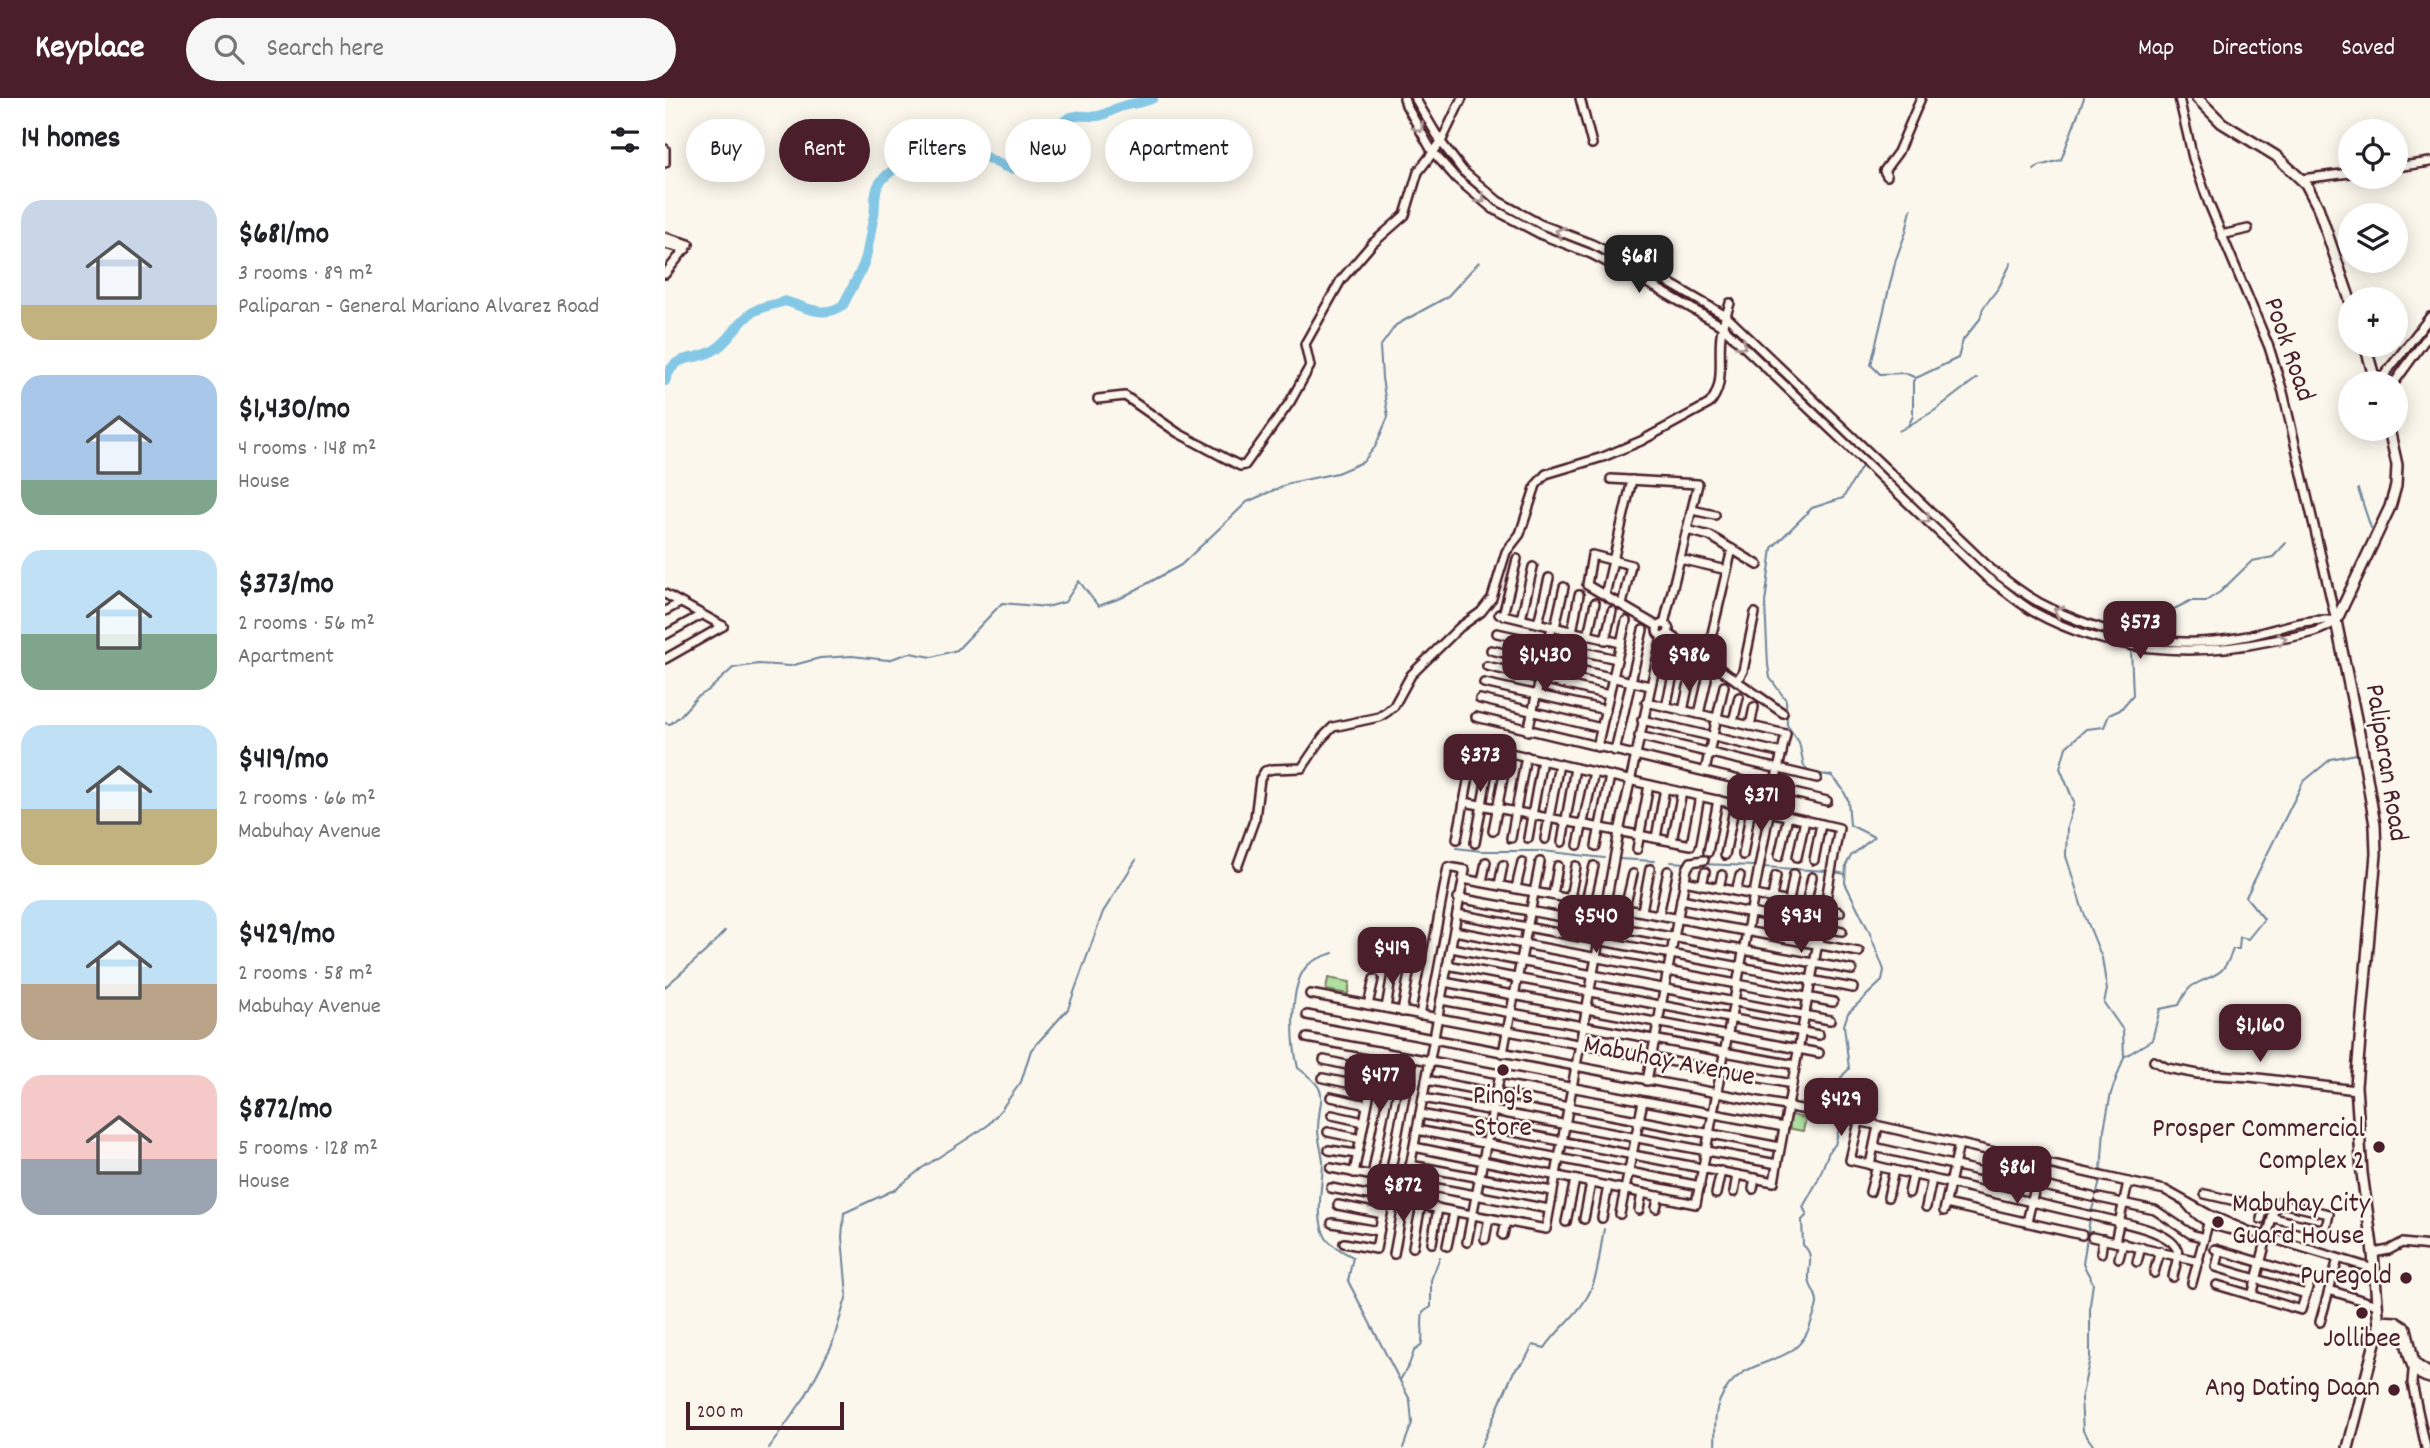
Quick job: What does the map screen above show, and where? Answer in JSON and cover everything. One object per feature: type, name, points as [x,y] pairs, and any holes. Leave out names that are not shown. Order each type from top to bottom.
[{"type":"main road","points":[[2197,98],[2222,123],[2276,156],[2301,179],[2318,207],[2346,287]]},
{"type":"main road","points":[[2336,621],[2390,507],[2396,486],[2397,465],[2392,441]]},
{"type":"main road","name":"Paliparan Road","points":[[2336,621],[2376,842],[2356,1090],[2362,1173],[2379,1323],[2383,1336],[2354,1448]]},
{"type":"main road","name":"Paliparan Road","points":[[2348,1448],[2379,1323]]},
{"type":"street","points":[[1404,98],[1432,151],[1457,179],[1493,209],[1542,235],[1591,254],[1722,326],[1986,577],[2033,611],[2085,635],[2117,644],[2166,650],[2202,651],[2243,647],[2323,630],[2336,621]]},
{"type":"street","points":[[1415,98],[1441,142],[1463,170],[1498,201],[1540,224],[1592,244],[1652,274],[1726,316],[1992,569],[2039,602],[2088,625],[2121,635],[2167,640],[2200,642],[2240,638],[2321,619],[2336,621]]},
{"type":"street","points":[[1098,399],[1115,396],[1130,398],[1178,433],[1240,466],[1245,465],[1290,402],[1310,366],[1305,344],[1341,280],[1372,244],[1405,215],[1418,172],[1441,142],[1462,98]]},
{"type":"street","points":[[1580,98],[1592,144]]},
{"type":"street","points":[[1887,176],[1884,171],[1898,152],[1921,98]]},
{"type":"street","name":"Pook Road","points":[[2179,98],[2193,158],[2221,235],[2269,346],[2280,380],[2336,621]]},
{"type":"street","points":[[665,149],[665,163]]},
{"type":"street","points":[[2408,165],[2430,162]]},
{"type":"street","points":[[2301,179],[2338,174]]},
{"type":"street","points":[[2221,235],[2248,229]]},
{"type":"street","points":[[665,237],[689,244],[665,274]]},
{"type":"street","points":[[665,244],[686,249]]},
{"type":"street","points":[[1238,865],[1255,818],[1260,779],[1265,771],[1302,768],[1333,727],[1379,717],[1394,706],[1411,675],[1460,626],[1481,612],[1492,598],[1506,552],[1520,534],[1536,485],[1546,474],[1602,457],[1641,441],[1709,404],[1715,398],[1719,391],[1722,326],[1730,303]]},
{"type":"street","points":[[2387,371],[2430,317]]},
{"type":"street","points":[[2403,371],[2430,333]]},
{"type":"street","points":[[1611,479],[1698,484],[1661,625]]},
{"type":"street","points":[[1605,595],[1632,480]]},
{"type":"street","points":[[1692,510],[1714,515]]},
{"type":"street","points":[[1687,530],[1710,536],[1758,565]]},
{"type":"street","points":[[1706,659],[1732,549]]},
{"type":"street","points":[[1331,1188],[1546,1229],[1629,780],[1650,686],[1669,627],[1661,625],[1622,605],[1587,585],[1592,555],[1632,565],[1622,605]]},
{"type":"street","points":[[1517,559],[1501,615],[1621,643]]},
{"type":"street","points":[[1680,559],[1727,570]]},
{"type":"street","points":[[1521,619],[1533,566]]},
{"type":"street","points":[[1538,623],[1549,578]]},
{"type":"street","points":[[1528,731],[1547,645],[1564,587]]},
{"type":"street","points":[[665,594],[723,626],[665,659]]},
{"type":"street","points":[[1572,632],[1579,595]]},
{"type":"street","points":[[665,611],[680,603]]},
{"type":"street","points":[[1588,635],[1595,603]]},
{"type":"street","points":[[1605,639],[1612,611]]},
{"type":"street","points":[[1737,681],[1743,671],[1755,613]]},
{"type":"street","points":[[665,635],[701,615]]},
{"type":"street","points":[[1597,747],[1626,621]]},
{"type":"street","points":[[1615,751],[1643,630]]},
{"type":"street","points":[[1497,633],[1617,659]]},
{"type":"street","points":[[1665,634],[1783,713]]},
{"type":"street","points":[[2240,638],[2243,647]]},
{"type":"street","points":[[1491,650],[1650,686]]},
{"type":"street","points":[[1666,707],[1677,657]]},
{"type":"street","points":[[1487,666],[1609,695]]},
{"type":"street","points":[[1683,710],[1692,668]]},
{"type":"street","points":[[1699,714],[1707,679]]},
{"type":"street","points":[[1484,683],[1606,710]]},
{"type":"street","points":[[1705,771],[1724,686]]},
{"type":"street","points":[[1733,722],[1739,696]]},
{"type":"street","points":[[1480,699],[1601,728]]},
{"type":"street","points":[[1414,1147],[1696,1204],[1786,734],[1646,702]]},
{"type":"street","points":[[1750,726],[1754,707]]},
{"type":"street","points":[[1476,717],[1827,801]]},
{"type":"street","points":[[1642,720],[1782,752]]},
{"type":"street","points":[[1639,736],[1817,779]]},
{"type":"street","points":[[1420,1114],[1774,1182],[1839,828],[1475,745],[1457,839]]},
{"type":"street","points":[[1475,843],[1492,749]]},
{"type":"street","points":[[1493,831],[1508,752]]},
{"type":"street","points":[[1511,838],[1526,757]]},
{"type":"street","points":[[1528,838],[1542,760]]},
{"type":"street","points":[[1545,839],[1559,764]]},
{"type":"street","points":[[1562,842],[1575,768]]},
{"type":"street","points":[[1578,845],[1594,772]]},
{"type":"street","points":[[1596,846],[1610,776]]},
{"type":"street","points":[[1637,849],[1649,785]]},
{"type":"street","points":[[1656,838],[1665,788]]},
{"type":"street","points":[[1672,841],[1682,792]]},
{"type":"street","points":[[1464,802],[1691,845],[1700,796]]},
{"type":"street","points":[[1708,852],[1718,800]]},
{"type":"street","points":[[1725,855],[1735,804]]},
{"type":"street","points":[[1743,855],[1751,808]]},
{"type":"street","points":[[1779,856],[1788,816]]},
{"type":"street","points":[[1797,857],[1805,820]]},
{"type":"street","points":[[1814,860],[1821,824]]},
{"type":"street","points":[[1647,1081],[1689,865],[1704,860]]},
{"type":"street","points":[[1482,882],[1486,862]]},
{"type":"street","points":[[1516,888],[1522,862]]},
{"type":"street","points":[[1503,1053],[1540,862]]},
{"type":"street","points":[[1499,885],[1503,865]]},
{"type":"street","points":[[1552,895],[1558,866]]},
{"type":"street","points":[[1570,898],[1576,866]]},
{"type":"street","points":[[1586,901],[1594,866]]},
{"type":"street","points":[[1394,1254],[1465,870],[1448,867],[1420,1015]]},
{"type":"street","points":[[1642,911],[1650,869]]},
{"type":"street","points":[[1659,915],[1668,871]]},
{"type":"street","points":[[1702,885],[1705,872]]},
{"type":"street","points":[[1625,908],[1633,874]]},
{"type":"street","points":[[1789,901],[1794,874]]},
{"type":"street","points":[[1719,888],[1722,875]]},
{"type":"street","points":[[1736,891],[1740,876]]},
{"type":"street","points":[[1772,898],[1776,876]]},
{"type":"street","points":[[1806,905],[1812,877]]},
{"type":"street","points":[[1463,878],[1860,953]]},
{"type":"street","points":[[1685,881],[1840,912]]},
{"type":"street","points":[[1458,898],[1852,970]]},
{"type":"street","points":[[1681,899],[1842,931]]},
{"type":"street","points":[[1457,914],[1853,988]]},
{"type":"street","points":[[1454,931],[1833,1002]]},
{"type":"street","points":[[1451,948],[1805,1013],[1830,1020]]},
{"type":"street","points":[[1386,1009],[1394,962]]},
{"type":"street","points":[[1447,965],[1819,1035]]},
{"type":"street","points":[[1402,1012],[1410,968]]},
{"type":"street","points":[[1368,1005],[1374,979]]},
{"type":"street","points":[[1444,982],[1819,1053]]},
{"type":"street","points":[[1310,994],[1792,1084]]},
{"type":"street","points":[[1441,1000],[1795,1065]]},
{"type":"street","name":"Mabuhay Avenue","points":[[1307,1015],[1788,1106],[2165,1190],[2184,1200],[2194,1213],[2231,1230],[2248,1231],[2374,1269]]},
{"type":"street","points":[[1307,1038],[1784,1128]]},
{"type":"street","points":[[1354,1173],[1378,1051]]},
{"type":"street","points":[[1372,1176],[1395,1055]]},
{"type":"street","points":[[1344,1243],[1376,1250],[1412,1058]]},
{"type":"street","points":[[1324,1060],[1374,1070]]},
{"type":"street","points":[[2154,1061],[2167,1068],[2198,1074],[2250,1077],[2356,1090]]},
{"type":"street","points":[[1467,1242],[1500,1074]]},
{"type":"street","points":[[1323,1078],[1371,1087]]},
{"type":"street","points":[[1426,1080],[1780,1147]]},
{"type":"street","points":[[1331,1097],[1367,1105]]},
{"type":"street","points":[[1423,1098],[1777,1164]]},
{"type":"street","points":[[1620,1214],[1643,1101]]},
{"type":"street","points":[[1332,1115],[1364,1122]]},
{"type":"street","points":[[1859,1122],[1850,1160],[2157,1233],[2177,1250],[2173,1277]]},
{"type":"street","points":[[1870,1192],[1878,1126]]},
{"type":"street","points":[[1416,1130],[1700,1186]]},
{"type":"street","points":[[1328,1132],[1361,1139]]},
{"type":"street","points":[[1959,1144],[1945,1208],[2082,1235]]},
{"type":"street","points":[[1874,1147],[2155,1210],[2191,1234],[2204,1238]]},
{"type":"street","points":[[1329,1150],[1357,1154]]},
{"type":"street","points":[[2027,1223],[2041,1162]]},
{"type":"street","points":[[1411,1165],[1552,1191]]},
{"type":"street","points":[[1331,1168],[1549,1209]]},
{"type":"street","points":[[1888,1197],[1894,1170]]},
{"type":"street","points":[[1716,1194],[1721,1171]]},
{"type":"street","points":[[1734,1192],[1737,1175]]},
{"type":"street","points":[[1909,1193],[1913,1175]]},
{"type":"street","points":[[1753,1189],[1755,1178]]},
{"type":"street","points":[[1926,1206],[1932,1179]]},
{"type":"street","points":[[1566,1222],[1575,1180]]},
{"type":"street","points":[[2119,1258],[2119,1222],[2128,1182]]},
{"type":"street","points":[[1584,1219],[1591,1183]]},
{"type":"street","points":[[1602,1218],[1608,1186]]},
{"type":"street","points":[[1639,1210],[1642,1193]]},
{"type":"street","points":[[2205,1194],[2275,1210],[2329,1214],[2325,1234],[2275,1210]]},
{"type":"street","points":[[1656,1208],[1659,1196]]},
{"type":"street","points":[[1338,1205],[1383,1214]]},
{"type":"street","points":[[1413,1247],[1421,1205]]},
{"type":"street","points":[[2261,1219],[2263,1207]]},
{"type":"street","points":[[1431,1244],[1438,1208]]},
{"type":"street","points":[[2252,1296],[2275,1210]]},
{"type":"street","points":[[1447,1246],[1454,1212]]},
{"type":"street","points":[[1485,1239],[1489,1218]]},
{"type":"street","points":[[2192,1283],[2209,1219]]},
{"type":"street","points":[[1503,1235],[1506,1222]]},
{"type":"street","points":[[1332,1223],[1380,1231]]},
{"type":"street","points":[[2092,1237],[2199,1261]]},
{"type":"street","points":[[2101,1253],[2103,1239]]},
{"type":"street","points":[[2373,1253],[2389,1250],[2402,1243],[2430,1246]]},
{"type":"street","points":[[2137,1262],[2141,1247]]},
{"type":"street","points":[[2217,1286],[2301,1310],[2306,1294],[2311,1278],[2218,1250],[2216,1267],[2306,1294]]},
{"type":"street","points":[[2154,1273],[2160,1251]]},
{"type":"street","points":[[2320,1322],[2338,1259]]},
{"type":"street","points":[[2329,1290],[2377,1305]]},
{"type":"street","points":[[2379,1323],[2396,1321],[2407,1328],[2410,1335],[2416,1369],[2412,1383],[2426,1448]]},
{"type":"street","points":[[2416,1369],[2430,1373]]},
{"type":"street","points":[[2416,1369],[2430,1379]]},
{"type":"green space","points":[[1328,978],[1350,982],[1348,994],[1326,990]]},
{"type":"green space","points":[[1822,1081],[1831,1083],[1827,1103],[1818,1102]]},
{"type":"green space","points":[[1790,1115],[1806,1118],[1803,1131],[1787,1128]]},
{"type":"waterway","points":[[665,381],[669,371],[680,361],[716,349],[745,318],[758,309],[785,301],[822,311],[843,305],[866,257],[877,188],[886,176],[897,168],[923,157],[952,152],[976,153],[1009,168],[1020,168],[1034,160],[1060,124],[1067,119],[1101,115],[1121,106],[1153,98]]},
{"type":"waterway","points":[[2034,170],[2061,160],[2084,98]]},
{"type":"waterway","points":[[1911,209],[1896,259],[1871,365],[1880,374],[1905,373],[1916,378]]},
{"type":"waterway","points":[[665,723],[670,724],[680,716],[696,698],[733,668],[758,664],[790,666],[820,658],[852,656],[888,660],[910,653],[932,657],[957,650],[1002,603],[1047,607],[1065,602],[1079,581],[1098,606],[1121,598],[1181,565],[1247,502],[1290,483],[1337,473],[1363,462],[1375,447],[1388,417],[1380,347],[1396,325],[1447,297],[1479,262]]},
{"type":"waterway","points":[[1908,426],[1913,416],[1913,381],[1958,358],[1963,340],[1980,319],[1983,308],[1999,287],[2011,263]]},
{"type":"waterway","points":[[1899,431],[1934,411],[1977,378]]},
{"type":"waterway","points":[[1840,1114],[1837,1085],[1849,1069],[1844,1025],[1848,1013],[1882,981],[1884,970],[1869,931],[1845,883],[1846,865],[1851,856],[1874,837],[1850,825],[1848,800],[1832,776],[1810,772],[1804,766],[1799,742],[1787,725],[1786,700],[1770,678],[1765,603],[1772,548],[1812,508],[1843,498],[1864,463]]},
{"type":"waterway","points":[[2358,489],[2371,528]]},
{"type":"waterway","points":[[2135,634],[2138,627],[2190,601],[2206,601],[2220,592],[2252,561],[2273,557],[2286,543]]},
{"type":"waterway","points":[[2101,1172],[2104,1129],[2111,1093],[2124,1057],[2123,1030],[2104,1003],[2107,990],[2102,958],[2083,911],[2066,856],[2067,827],[2074,802],[2060,768],[2066,747],[2086,729],[2104,727],[2109,715],[2120,710],[2133,695],[2131,649]]},
{"type":"waterway","points":[[2124,1057],[2152,1040],[2160,1009],[2179,1005],[2190,988],[2217,974],[2225,966],[2233,949],[2239,949],[2240,937],[2248,939],[2264,919],[2246,897],[2303,782],[2331,759],[2356,754]]},
{"type":"waterway","points":[[1456,848],[1481,851],[1543,851],[1604,858]]},
{"type":"waterway","points":[[1619,859],[1654,861]]},
{"type":"waterway","points":[[769,1448],[805,1397],[832,1345],[847,1295],[842,1237],[844,1213],[896,1189],[922,1168],[987,1126],[1000,1111],[1021,1082],[1031,1050],[1068,1009],[1103,912],[1136,860]]},
{"type":"waterway","points":[[1671,862],[1686,863]]},
{"type":"waterway","points":[[1701,864],[1754,866]]},
{"type":"waterway","points":[[1763,867],[1827,871]]},
{"type":"waterway","points":[[1835,872],[1845,874]]},
{"type":"waterway","points":[[665,987],[725,931]]},
{"type":"waterway","points":[[1333,953],[1308,965],[1297,986],[1293,1015],[1296,1057],[1298,1068],[1316,1083],[1321,1095],[1318,1129],[1323,1161],[1320,1210],[1322,1230],[1331,1244],[1353,1257],[1348,1281],[1410,1400],[1412,1423],[1403,1448]]},
{"type":"waterway","points":[[1715,1448],[1716,1412],[1730,1384],[1742,1373],[1795,1348],[1805,1337],[1812,1320],[1817,1300],[1809,1279],[1809,1253],[1803,1245],[1802,1220],[1807,1215],[1803,1207],[1818,1180],[1830,1149],[1835,1145],[1841,1120]]},
{"type":"waterway","points":[[2091,1213],[2101,1178]]},
{"type":"waterway","points":[[2090,1218],[2083,1264],[2093,1283],[2090,1305],[2090,1358],[2081,1399],[2083,1431],[2095,1448]]},
{"type":"waterway","points":[[1480,1448],[1514,1371],[1525,1360],[1533,1345],[1545,1348],[1589,1294],[1596,1276],[1604,1229]]},
{"type":"waterway","points":[[1400,1380],[1414,1351],[1421,1346],[1423,1312],[1431,1307],[1431,1280],[1440,1257]]},
{"type":"place","name":"Ping's Store","points":[[1503,1070]]},
{"type":"place","name":"Prosper Commercial Complex 2","points":[[2379,1147]]},
{"type":"place","name":"Mabuhay City Guard House","points":[[2218,1222]]},
{"type":"place","name":"Puregold","points":[[2406,1278]]},
{"type":"place","name":"Jollibee","points":[[2362,1313]]},
{"type":"place","name":"Ang Dating Daan","points":[[2394,1390]]}]
